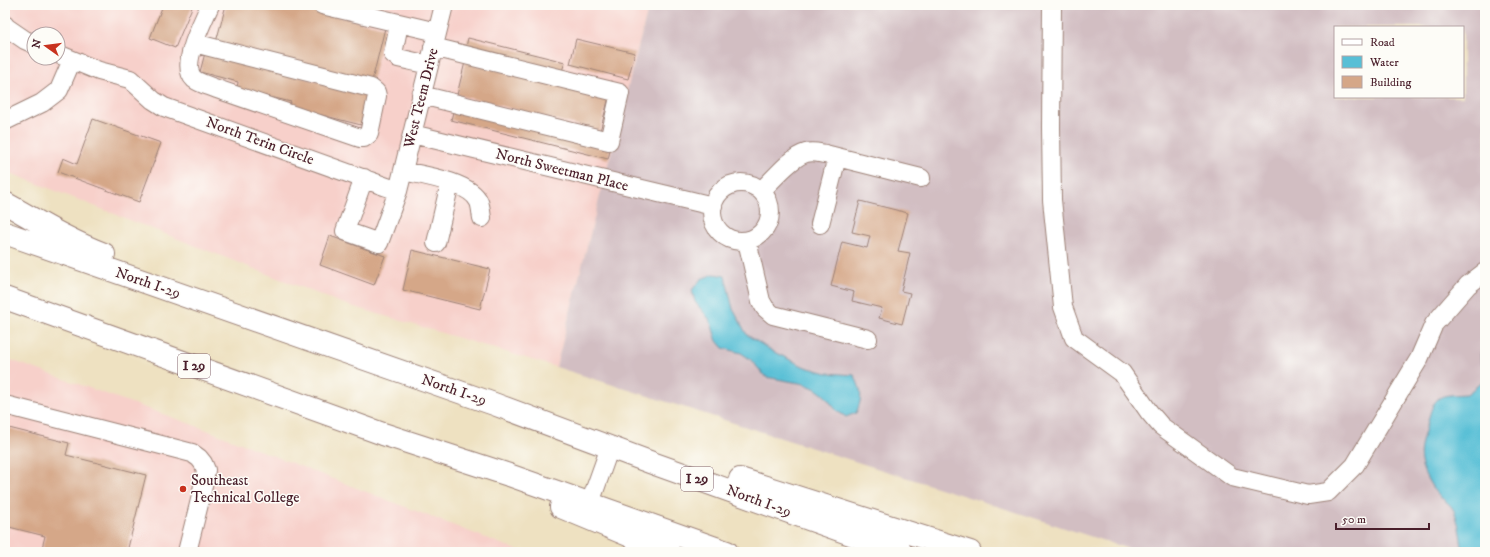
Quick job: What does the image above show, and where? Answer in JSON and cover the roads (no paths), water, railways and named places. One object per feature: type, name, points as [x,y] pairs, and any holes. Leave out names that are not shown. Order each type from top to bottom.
[{"type":"highway","points":[[5,203],[88,248],[172,279],[204,303]]},
{"type":"highway","name":"North I-29","points":[[5,233],[494,404],[901,552]]},
{"type":"highway","name":"I 29","points":[[5,298],[382,434],[590,503],[727,552]]},
{"type":"highway","points":[[494,404],[682,460],[970,552]]},
{"type":"highway","points":[[382,434],[670,552]]},
{"type":"street","points":[[194,43],[371,88],[376,92],[377,96],[369,134],[360,138],[217,89],[195,79],[191,74],[190,64],[194,43],[210,5]]},
{"type":"street","points":[[322,5],[400,24],[435,39],[620,93],[608,141],[421,95]]},
{"type":"street","name":"West Teem Drive","points":[[364,178],[345,231],[378,243],[398,191],[444,5]]},
{"type":"street","points":[[1052,5],[1052,200],[1063,307],[1074,338],[1122,373],[1149,412],[1161,426],[1232,477],[1308,495],[1328,492],[1356,465],[1419,359],[1434,324],[1468,286],[1485,272]]},
{"type":"street","points":[[400,24],[393,54],[398,58],[429,65]]},
{"type":"street","points":[[5,25],[26,40]]},
{"type":"street","name":"North Terin Circle","points":[[66,57],[99,71],[130,79],[153,100],[164,107],[398,191]]},
{"type":"street","points":[[5,121],[42,103],[59,90],[63,66]]},
{"type":"street","name":"North Sweetman Place","points":[[412,134],[712,206]]},
{"type":"street","points":[[761,191],[799,155],[814,152],[921,178]]},
{"type":"street","points":[[820,224],[837,157]]},
{"type":"street","points":[[402,171],[462,187],[473,194],[479,202],[482,218]]},
{"type":"street","points":[[436,243],[450,183]]},
{"type":"street","points":[[740,183],[750,184],[761,191],[765,195],[771,213],[769,223],[764,231],[747,241],[728,239],[720,233],[712,216],[712,206],[716,197],[722,190],[730,185],[740,183]]},
{"type":"street","points":[[747,241],[761,301],[768,312],[773,315],[868,339]]},
{"type":"street","points":[[5,405],[192,453],[199,458],[206,470],[187,552]]},
{"type":"street","points":[[590,503],[610,447]]},
{"type":"water","points":[[714,274],[725,276],[733,309],[747,335],[772,351],[805,367],[827,373],[854,375],[859,385],[861,394],[860,403],[856,413],[846,417],[837,411],[824,395],[816,389],[805,384],[766,377],[750,359],[741,353],[723,348],[717,341],[710,320],[695,302],[692,290],[701,279]]},
{"type":"water","points":[[1485,345],[1485,552],[1464,552],[1455,512],[1437,493],[1428,480],[1424,472],[1420,451],[1433,405],[1437,400],[1440,397],[1445,396],[1467,394],[1482,381],[1484,372],[1481,355]]},
{"type":"place","name":"Southeast Technical College","points":[[183,489]]}]
